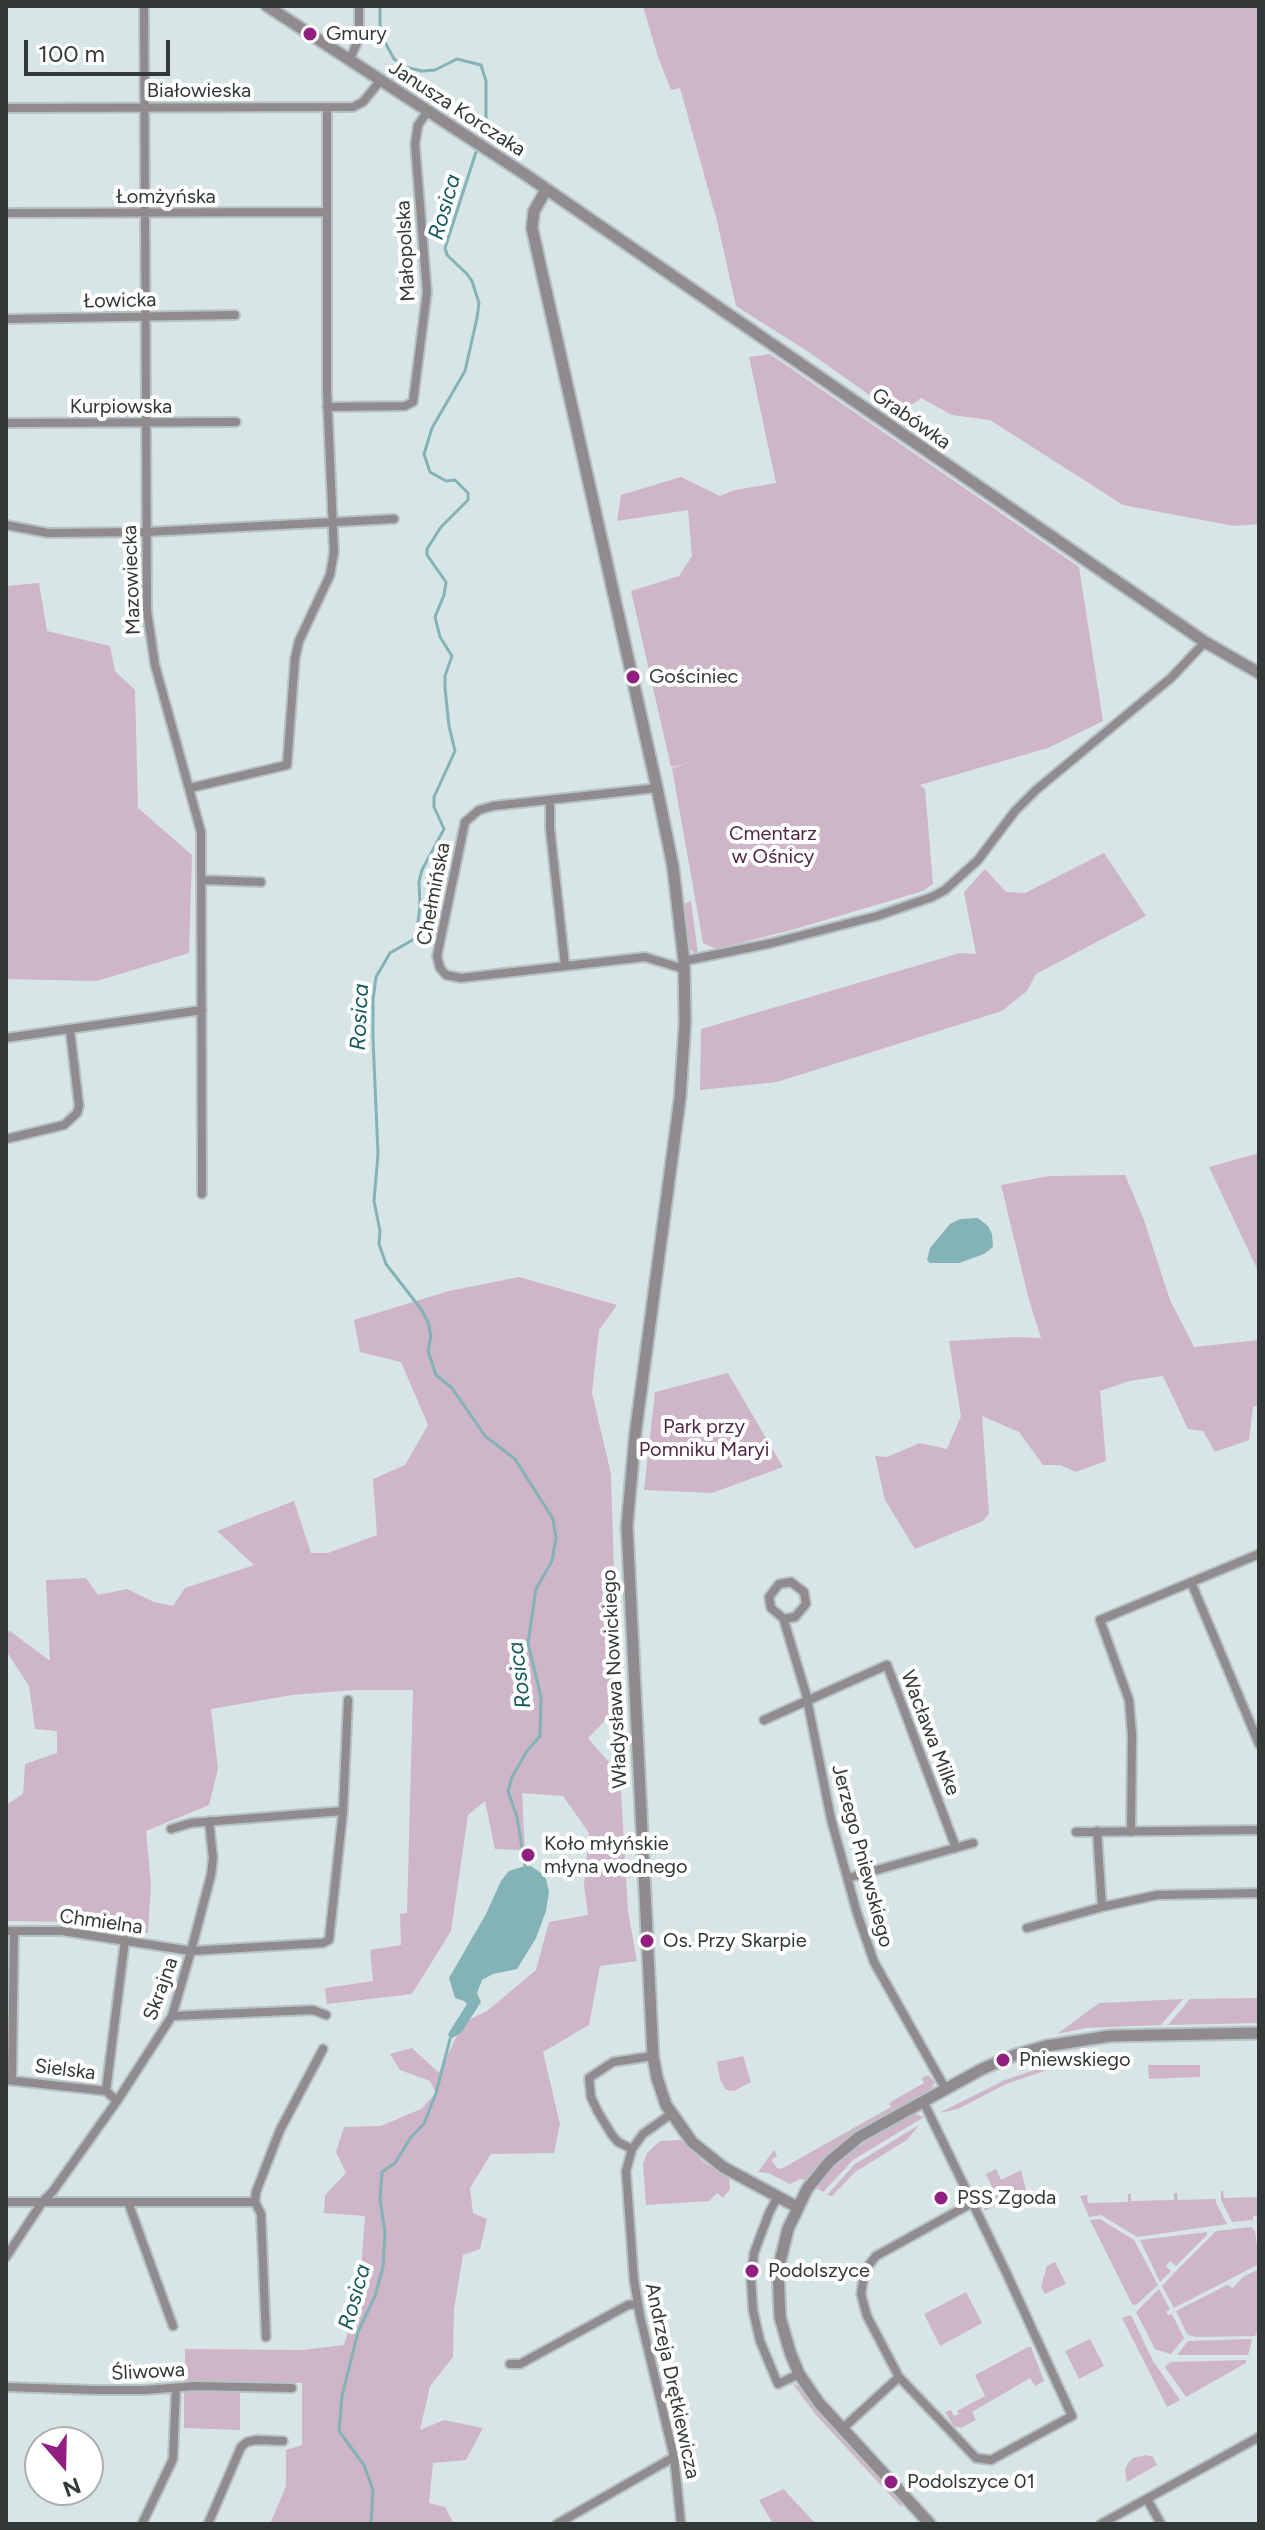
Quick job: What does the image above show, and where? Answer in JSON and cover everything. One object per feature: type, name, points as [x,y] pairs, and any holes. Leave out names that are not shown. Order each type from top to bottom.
[{"type":"street","name":"Mazowiecka","points":[[144,6],[147,611],[150,644],[201,832],[202,1194]]},
{"type":"street","name":"Janusza Korczaka","points":[[267,6],[546,190]]},
{"type":"street","points":[[350,59],[359,38],[359,6]]},
{"type":"street","name":"Białowieska","points":[[6,108],[353,107],[363,102],[381,80]]},
{"type":"street","points":[[190,788],[287,765],[295,658],[303,630],[330,575],[334,522],[327,407],[327,108]]},
{"type":"street","name":"Małopolska","points":[[327,407],[405,406],[413,402],[427,292],[415,144],[418,125],[428,111]]},
{"type":"street","points":[[546,190],[534,211],[532,228],[657,788],[673,867],[684,965],[877,916],[945,890],[978,860],[1015,811],[1036,790],[1171,678],[1205,642]]},
{"type":"street","name":"Grabówka","points":[[546,190],[1205,642],[1259,673]]},
{"type":"street","name":"Łomżyńska","points":[[6,213],[326,212]]},
{"type":"street","name":"Łowicka","points":[[6,319],[235,315]]},
{"type":"street","name":"Kurpiowska","points":[[6,423],[236,422]]},
{"type":"street","points":[[6,525],[48,533],[146,532],[394,519]]},
{"type":"street","name":"Chełmińska","points":[[657,788],[479,810],[465,822],[437,956],[440,968],[446,975],[461,978],[645,957],[684,965]]},
{"type":"street","points":[[550,800],[550,828],[565,965]]},
{"type":"street","points":[[203,880],[261,882]]},
{"type":"street","name":"Władysława Nowickiego","points":[[684,965],[685,1023],[681,1085],[635,1436],[627,1554],[653,2056],[659,2086],[671,2114],[701,2151],[723,2167],[797,2207]]},
{"type":"street","points":[[6,1038],[202,1010]]},
{"type":"street","points":[[6,1139],[62,1125],[77,1113],[79,1106],[70,1030]]},
{"type":"street","points":[[1131,1832],[1132,1735],[1129,1700],[1100,1620],[1259,1554]]},
{"type":"street","name":"Jerzego Pniewskiego","points":[[784,1619],[795,1617],[806,1604],[804,1592],[791,1582],[775,1587],[769,1597],[771,1608],[784,1619],[848,1878],[874,1962],[945,2088]]},
{"type":"street","points":[[1191,1582],[1259,1744]]},
{"type":"street","name":"Wacława Milke","points":[[764,1720],[887,1665],[956,1848]]},
{"type":"street","name":"Skrajna","points":[[6,2257],[117,2101],[172,2016],[191,1951],[323,1943],[329,1940],[343,1811],[348,1700]]},
{"type":"street","points":[[171,1829],[209,1821],[343,1811]]},
{"type":"street","points":[[191,1951],[211,1875],[213,1858],[209,1821]]},
{"type":"street","points":[[1076,1832],[1259,1830]]},
{"type":"street","points":[[1097,1831],[1102,1907]]},
{"type":"street","points":[[848,1878],[973,1843]]},
{"type":"street","points":[[1027,1928],[1157,1895],[1259,1893]]},
{"type":"street","points":[[9,2080],[10,1931]]},
{"type":"street","name":"Chmielna","points":[[10,1931],[62,1931],[191,1951]]},
{"type":"street","name":"Skrajna","points":[[106,2091],[125,1940]]},
{"type":"street","points":[[172,2016],[313,2010],[326,2015]]},
{"type":"street","points":[[930,2524],[812,2395],[799,2374],[785,2339],[778,2292],[782,2248],[797,2207],[819,2174],[843,2149],[945,2088],[1015,2055],[1073,2040],[1110,2036],[1259,2033]]},
{"type":"street","points":[[266,2337],[261,2214],[255,2202],[256,2192],[280,2130],[323,2049]]},
{"type":"street","points":[[653,2056],[613,2062],[589,2078],[591,2097],[618,2142],[632,2149],[643,2134],[671,2114]]},
{"type":"street","name":"Sielska","points":[[9,2080],[106,2091],[117,2101]]},
{"type":"street","points":[[923,2101],[972,2203],[1072,2416],[991,2460],[976,2458],[899,2377],[867,2316],[861,2294],[865,2270],[876,2256],[972,2203]]},
{"type":"street","name":"Andrzeja Drętkiewicza","points":[[632,2149],[626,2171],[638,2304],[674,2457],[681,2524]]},
{"type":"street","points":[[778,2196],[754,2253],[753,2310],[760,2341],[778,2384],[799,2374]]},
{"type":"street","points":[[6,2202],[255,2202]]},
{"type":"street","points":[[128,2202],[173,2326]]},
{"type":"street","points":[[510,2364],[520,2364],[628,2305],[638,2304]]},
{"type":"street","points":[[842,2429],[899,2377]]},
{"type":"street","name":"Śliwowa","points":[[6,2387],[96,2390],[195,2386],[292,2388]]},
{"type":"street","points":[[142,2524],[173,2459],[176,2388]]},
{"type":"street","points":[[1101,2524],[1259,2437]]},
{"type":"street","points":[[208,2524],[241,2447],[256,2440],[283,2441]]},
{"type":"street","points":[[557,2524],[674,2457]]},
{"type":"street","points":[[1147,2499],[1161,2524]]},
{"type":"green space","points":[[643,6],[1259,6],[1259,524],[1234,526],[1123,505],[990,420],[952,415],[921,398],[898,415],[736,306],[717,221],[680,88],[671,90]]},
{"type":"green space","name":"Cmentarz w Ośnicy","points":[[770,354],[1079,567],[1103,721],[1048,748],[920,785],[925,789],[933,884],[923,891],[716,949],[703,943],[672,768],[689,763],[671,767],[631,591],[679,576],[692,556],[688,510],[617,521],[621,495],[681,477],[720,496],[735,490],[776,483],[749,357]]},
{"type":"green space","points":[[39,583],[47,631],[110,646],[115,671],[135,690],[138,808],[192,855],[189,953],[97,981],[6,979],[6,586]]},
{"type":"green space","points":[[1104,853],[1146,916],[1036,974],[1027,991],[1002,1011],[777,1082],[700,1090],[701,1029],[960,953],[976,954],[964,892],[985,869],[1006,892],[1025,893]]},
{"type":"green space","points":[[691,901],[698,954],[689,949],[683,904]]},
{"type":"green space","points":[[1259,1153],[1259,1273],[1209,1167]]},
{"type":"green space","points":[[1125,1175],[1144,1220],[1170,1300],[1194,1347],[1259,1340],[1259,1404],[1253,1407],[1249,1440],[1215,1452],[1203,1431],[1188,1429],[1163,1376],[1129,1381],[1100,1391],[1106,1461],[1076,1472],[1060,1465],[1043,1465],[1019,1432],[982,1416],[989,1513],[983,1521],[915,1549],[885,1500],[875,1456],[887,1457],[920,1443],[947,1449],[961,1416],[949,1341],[1041,1338],[1001,1185],[1049,1176]]},
{"type":"green space","points":[[519,1277],[617,1305],[599,1330],[592,1393],[611,1474],[618,1707],[588,1738],[620,1775],[628,1911],[637,1961],[600,1966],[589,2025],[543,2052],[560,2124],[554,2153],[491,2154],[470,2188],[473,2213],[487,2219],[480,2249],[463,2255],[454,2309],[453,2357],[430,2386],[420,2430],[444,2420],[483,2428],[466,2460],[433,2463],[429,2503],[445,2507],[454,2524],[270,2524],[286,2486],[286,2450],[302,2445],[302,2383],[185,2381],[185,2349],[303,2350],[344,2345],[359,2296],[365,2216],[324,2213],[325,2195],[346,2173],[336,2152],[344,2127],[381,2126],[421,2109],[436,2093],[430,2081],[400,2070],[390,2054],[412,2048],[439,2073],[463,2023],[487,2011],[536,1970],[549,1922],[588,1915],[584,1885],[589,1833],[563,1796],[522,1793],[525,1850],[495,1849],[485,1801],[468,1815],[451,1931],[412,1994],[327,2004],[325,1988],[373,1981],[370,1950],[401,1945],[400,1914],[407,1913],[413,1690],[354,1690],[292,1695],[211,1709],[218,1769],[209,1805],[146,1831],[151,1884],[148,1933],[69,1922],[6,1921],[6,1805],[23,1794],[25,1764],[57,1753],[57,1731],[35,1729],[29,1686],[6,1651],[6,1632],[10,1631],[50,1661],[46,1580],[86,1578],[98,1595],[127,1589],[154,1602],[173,1606],[185,1588],[254,1565],[217,1531],[294,1501],[311,1553],[328,1553],[377,1535],[373,1479],[405,1465],[428,1425],[401,1362],[360,1352],[354,1320],[449,1291]]},
{"type":"green space","name":"Park przy Pomniku Maryi","points":[[728,1373],[783,1467],[712,1493],[644,1490],[655,1392]]},
{"type":"green space","points":[[1259,1998],[1259,2023],[1168,2025],[1190,1999]]},
{"type":"green space","points":[[1183,1999],[1161,2025],[1086,2028],[1057,2034],[1099,2003]]},
{"type":"green space","points":[[743,2056],[751,2082],[734,2091],[726,2090],[717,2062]]},
{"type":"green space","points":[[1148,2065],[1200,2065],[1200,2077],[1149,2079]]},
{"type":"green space","points":[[1046,2066],[1047,2070],[1006,2084],[958,2109],[939,2113],[1005,2080]]},
{"type":"green space","points":[[928,2075],[935,2082],[931,2090],[851,2135],[829,2153],[806,2180],[800,2179],[790,2184],[768,2173],[758,2172],[774,2150],[777,2156],[771,2160],[781,2169],[891,2107],[889,2103],[924,2083],[922,2078]]},
{"type":"green space","points":[[915,2114],[924,2117],[853,2160],[823,2192],[816,2188],[843,2157]]},
{"type":"green space","points":[[919,2125],[907,2140],[855,2172],[832,2196],[827,2195],[855,2164]]},
{"type":"green space","points":[[681,2140],[706,2164],[729,2177],[730,2189],[723,2198],[717,2193],[709,2201],[646,2205],[643,2164],[647,2153],[660,2141]]},
{"type":"green space","points":[[996,2169],[1001,2180],[1021,2170],[1026,2190],[985,2211],[979,2199],[979,2189],[981,2187],[983,2191],[992,2187],[986,2174]]},
{"type":"green space","points":[[1221,2191],[1224,2198],[1259,2197],[1259,2219],[1253,2216],[1253,2220],[1232,2222],[1221,2200]]},
{"type":"green space","points":[[1174,2193],[1177,2193],[1178,2200],[1216,2199],[1227,2224],[1137,2237],[1101,2215],[1089,2217],[1080,2196],[1087,2195],[1088,2203],[1128,2202],[1128,2194],[1131,2194],[1131,2201],[1174,2200]]},
{"type":"green space","points":[[1100,2219],[1134,2240],[1158,2285],[1136,2305],[1132,2304],[1090,2220]]},
{"type":"green space","points":[[1251,2227],[1255,2231],[1259,2264],[1174,2308],[1162,2286],[1179,2268],[1216,2231]]},
{"type":"green space","points":[[1207,2232],[1176,2266],[1170,2261],[1166,2266],[1171,2271],[1160,2282],[1140,2240]]},
{"type":"green space","points":[[1055,2262],[1066,2284],[1045,2294],[1041,2287],[1047,2266]]},
{"type":"green space","points":[[1259,2269],[1259,2327],[1255,2336],[1195,2337],[1187,2334],[1176,2311],[1227,2285],[1233,2288],[1243,2277]]},
{"type":"green space","points":[[1159,2289],[1170,2309],[1166,2312],[1172,2314],[1184,2338],[1171,2354],[1155,2349],[1136,2312]]},
{"type":"green space","points":[[966,2292],[982,2323],[940,2346],[924,2314]]},
{"type":"green space","points":[[1131,2315],[1153,2361],[1180,2400],[1167,2407],[1122,2318]]},
{"type":"green space","points":[[1090,2339],[1104,2366],[1079,2379],[1065,2351]]},
{"type":"green space","points":[[1252,2339],[1248,2355],[1177,2355],[1188,2341]]},
{"type":"green space","points":[[1031,2347],[1044,2381],[1035,2386],[1030,2378],[972,2412],[976,2420],[961,2428],[954,2426],[945,2412],[951,2410],[954,2416],[959,2414],[957,2411],[985,2396],[975,2375]]},
{"type":"green space","points":[[1246,2360],[1246,2363],[1186,2397],[1165,2367],[1170,2362]]},
{"type":"green space","points":[[792,2383],[800,2387],[816,2409],[901,2500],[902,2508],[816,2415]]},
{"type":"green space","points":[[184,2391],[240,2392],[240,2430],[184,2428]]},
{"type":"green space","points":[[1153,2457],[1157,2465],[1127,2482],[1125,2470],[1128,2463],[1133,2458]]},
{"type":"green space","points":[[784,2489],[816,2524],[773,2524],[759,2500]]},
{"type":"water","points":[[978,1218],[988,1226],[993,1247],[984,1254],[959,1263],[930,1263],[927,1260],[930,1248],[950,1224],[960,1219]]},
{"type":"water","points":[[531,1866],[541,1873],[549,1892],[536,1938],[517,1969],[493,1974],[482,1980],[477,1993],[481,2002],[461,2033],[450,2039],[448,2034],[467,2004],[455,1998],[449,1978],[501,1881],[509,1871]]},
{"type":"waterway","name":"Rosica","points":[[380,6],[380,33],[394,59],[405,67],[435,70],[457,59],[481,65],[486,81],[486,117],[481,143]]},
{"type":"waterway","name":"Rosica","points":[[477,149],[445,248],[447,255],[472,281],[479,303],[477,318],[465,371],[432,428],[424,454],[430,472],[446,481],[455,480],[468,493],[468,500],[441,527],[427,549],[427,555],[446,582],[435,617],[440,637],[452,656],[445,676],[445,688],[455,751],[434,797],[434,807],[444,829],[419,881],[416,938],[390,953],[376,977],[373,1039],[378,1154],[374,1201],[380,1231],[379,1244],[386,1264],[428,1322],[431,1336],[428,1351],[436,1375],[452,1388],[485,1436],[515,1459],[553,1519],[556,1538],[552,1561],[536,1589],[528,1643],[541,1697],[540,1736],[527,1751],[508,1791],[517,1817],[525,1866]]},
{"type":"waterway","name":"Rosica","points":[[371,2524],[373,2490],[364,2465],[339,2431],[342,2396],[358,2332],[375,2296],[383,2267],[382,2172],[395,2163],[411,2137],[424,2124],[436,2093],[450,2039]]},
{"type":"place","name":"Gmury","points":[[310,34]]},
{"type":"place","name":"Gościniec","points":[[633,677]]},
{"type":"place","name":"Koło młyńskie młyna wodnego","points":[[528,1855]]},
{"type":"place","name":"Os. Przy Skarpie","points":[[647,1941]]},
{"type":"place","name":"Pniewskiego","points":[[1003,2060]]},
{"type":"place","name":"PSS Zgoda","points":[[941,2198]]},
{"type":"place","name":"Podolszyce","points":[[752,2271]]},
{"type":"place","name":"Podolszyce 01","points":[[891,2482]]}]
